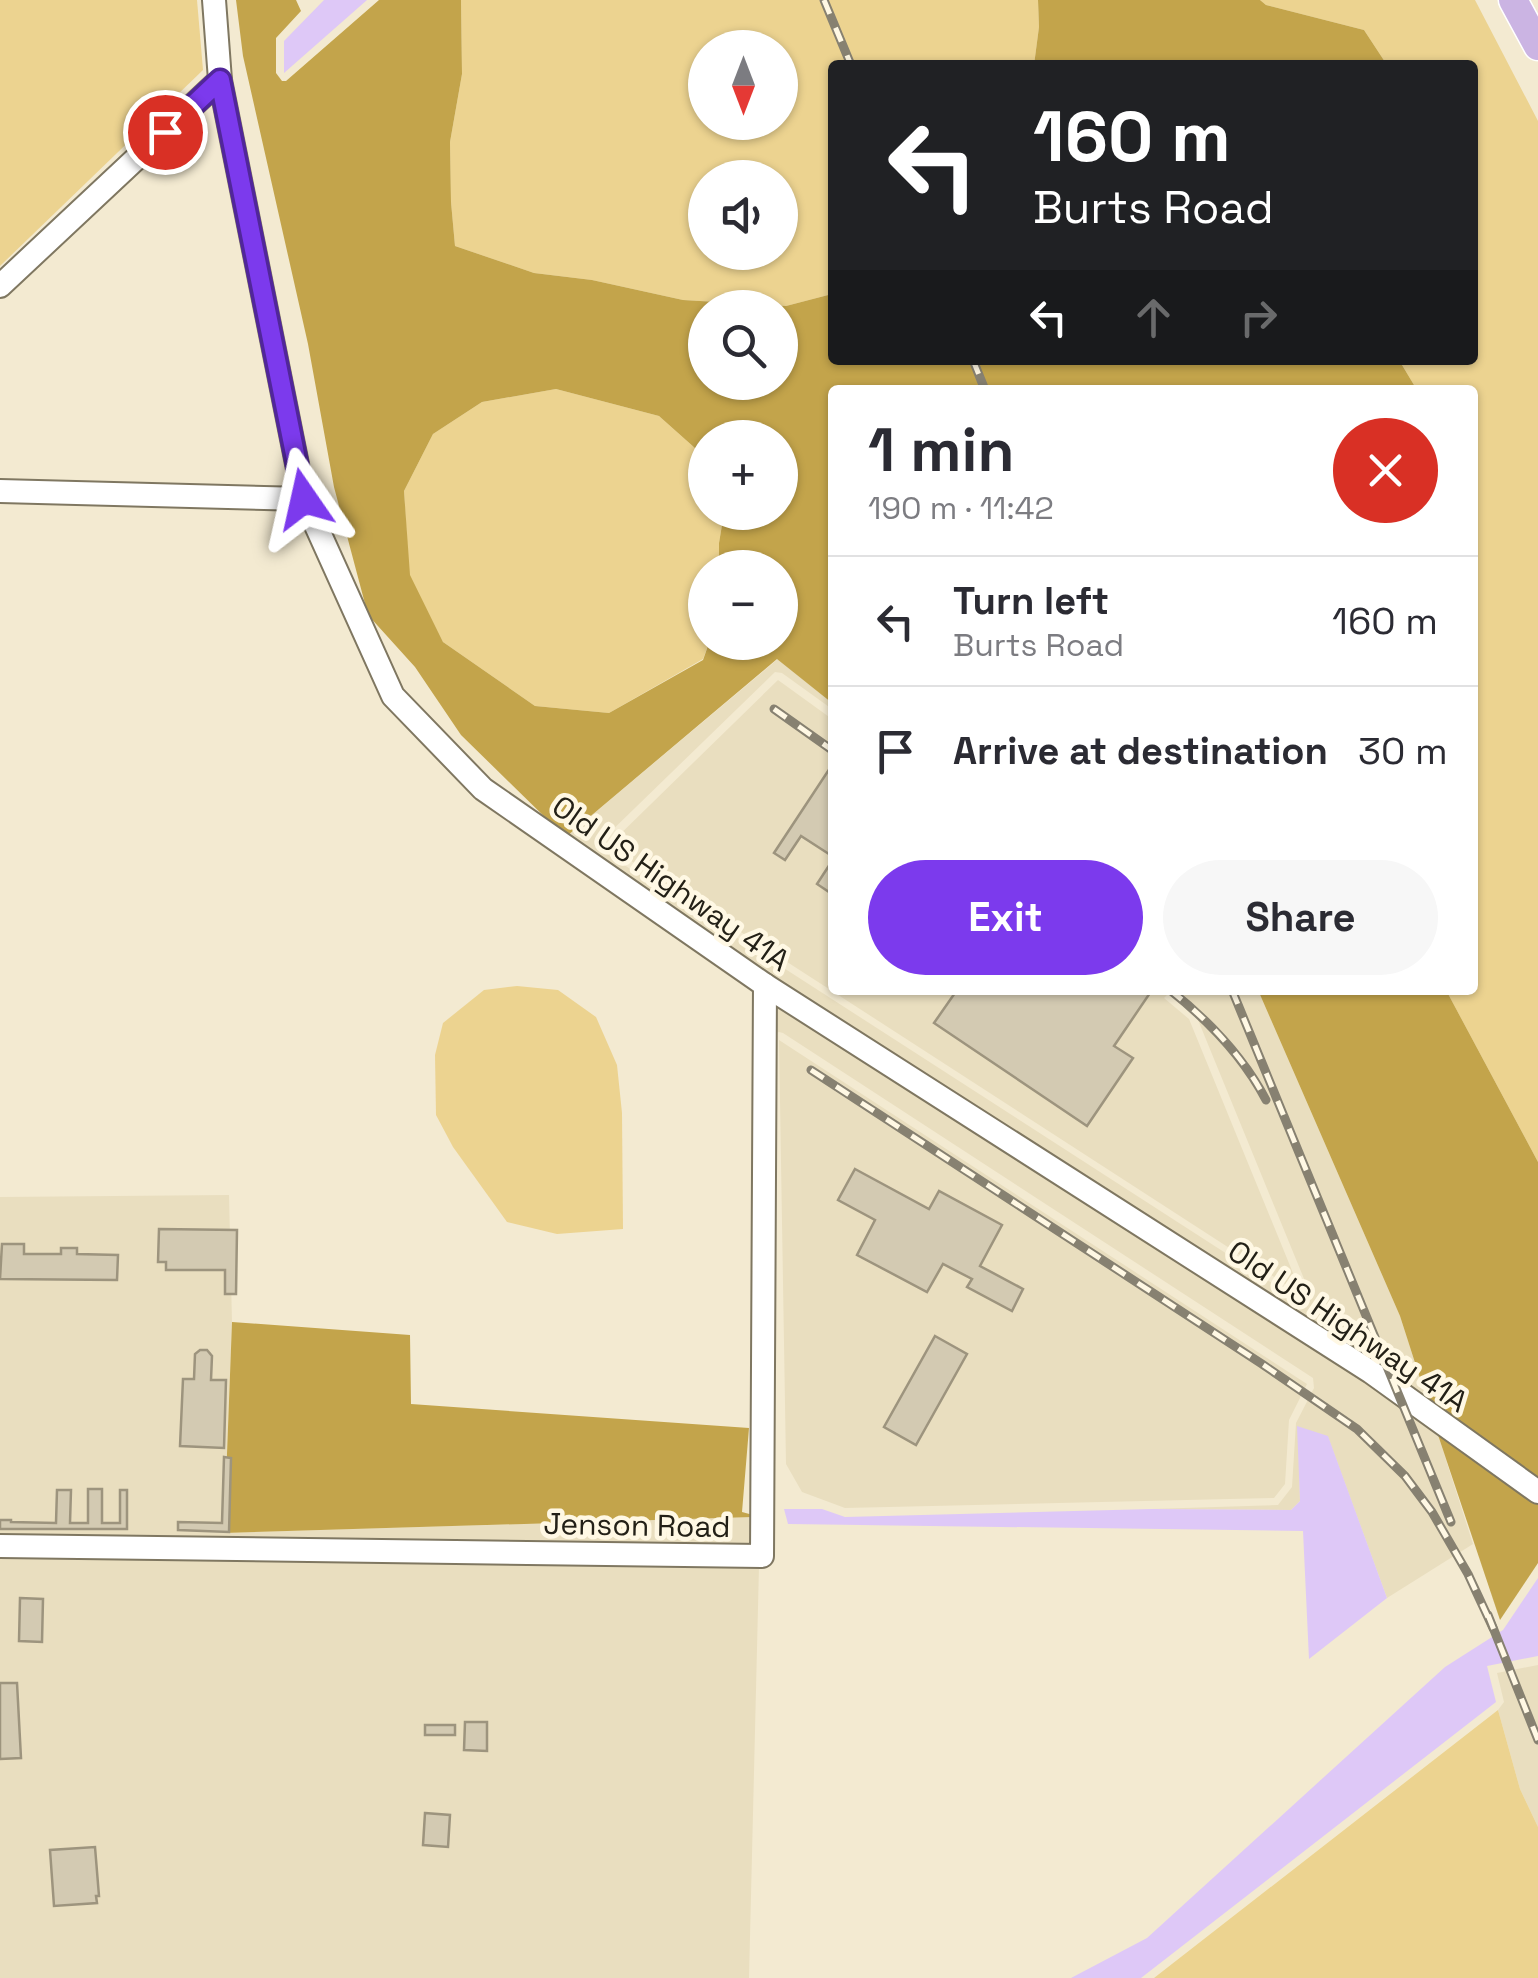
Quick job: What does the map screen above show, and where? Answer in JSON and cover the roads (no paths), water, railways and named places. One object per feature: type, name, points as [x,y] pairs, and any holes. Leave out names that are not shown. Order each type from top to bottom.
[{"type":"main road","points":[[1513,0],[1538,46]]},
{"type":"street","name":"Old US Highway 41A","points":[[214,0],[220,80],[304,499],[393,696],[483,789],[765,985],[1371,1372],[1538,1492]]},
{"type":"street","points":[[0,286],[220,80]]},
{"type":"street","points":[[0,491],[304,499]]},
{"type":"street","name":"Jenson Road","points":[[0,1546],[762,1556],[765,985]]},
{"type":"railway","points":[[824,0],[849,60]]},
{"type":"railway","points":[[975,365],[983,385]]},
{"type":"railway","points":[[774,709],[828,747]]},
{"type":"railway","points":[[1176,995],[1224,1040],[1266,1100]]},
{"type":"railway","points":[[1234,995],[1451,1522]]},
{"type":"railway","points":[[811,1070],[1357,1429],[1405,1476],[1432,1512],[1468,1574],[1493,1628]]},
{"type":"railway","points":[[1488,1615],[1538,1740]]}]
